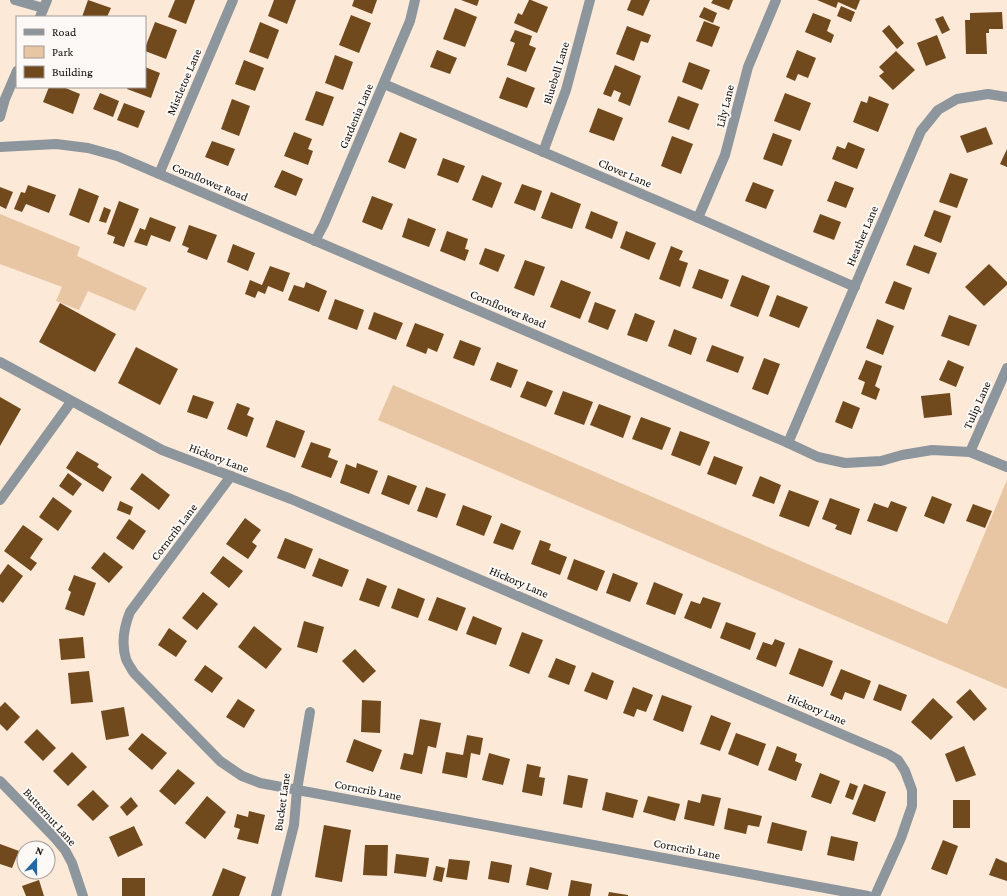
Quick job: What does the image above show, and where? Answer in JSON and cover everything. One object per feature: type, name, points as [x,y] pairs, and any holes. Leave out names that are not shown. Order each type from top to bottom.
[{"type":"street","points":[[15,0],[43,8]]},
{"type":"street","name":"Mistletoe Lane","points":[[158,174],[233,0]]},
{"type":"street","name":"Gardenia Lane","points":[[315,241],[324,224],[384,84],[410,21],[416,0]]},
{"type":"street","name":"Bluebell Lane","points":[[543,152],[566,90],[590,0]]},
{"type":"street","name":"Lily Lane","points":[[698,218],[725,155],[748,67],[776,0]]},
{"type":"street","points":[[0,117],[5,99],[16,73]]},
{"type":"street","name":"Clover Lane","points":[[384,84],[698,218],[855,287]]},
{"type":"street","name":"Heather Lane","points":[[788,443],[922,131],[938,110],[957,99],[988,94],[1007,97]]},
{"type":"street","name":"Cornflower Road","points":[[0,147],[56,144],[88,148],[117,156],[818,457],[845,463],[881,461],[902,455],[932,450],[970,452],[1007,467]]},
{"type":"street","name":"Hickory Lane","points":[[0,362],[162,450],[291,499],[888,754],[898,760],[905,771],[912,790],[912,806],[901,838],[876,896]]},
{"type":"street","name":"Tulip Lane","points":[[970,452],[1007,368]]},
{"type":"street","points":[[0,500],[72,402]]},
{"type":"street","name":"Corncrib Lane","points":[[231,476],[130,612],[125,624],[123,646],[126,660],[134,673],[220,761],[242,776],[260,783],[868,896]]},
{"type":"street","name":"Bucket Lane","points":[[276,896],[294,825],[297,790],[310,712]]},
{"type":"street","name":"Butternut Lane","points":[[0,781],[65,850],[72,863],[83,896]]},
{"type":"green space","points":[[0,214],[80,247],[77,256],[147,288],[135,311],[88,291],[79,310],[56,301],[62,287],[0,264]]},
{"type":"green space","points":[[393,385],[947,624],[1007,480],[1007,689],[378,420]]},
{"type":"building","points":[[88,0],[111,8],[107,16],[82,16]]},
{"type":"building","points":[[175,0],[195,0],[186,24],[168,17]]},
{"type":"building","points":[[274,0],[296,0],[287,24],[268,16]]},
{"type":"building","points":[[354,0],[377,0],[372,14],[352,6]]},
{"type":"building","points":[[461,0],[479,0],[477,6]]},
{"type":"building","points":[[529,0],[548,7],[537,33],[514,23],[518,13],[522,15]]},
{"type":"building","points":[[631,0],[650,0],[643,16],[627,10]]},
{"type":"building","points":[[713,0],[733,0],[729,10],[711,3]]},
{"type":"building","points":[[817,0],[860,0],[856,10],[838,2],[836,8]]},
{"type":"building","points":[[841,6],[855,12],[851,22],[837,16]]},
{"type":"building","points":[[704,7],[717,13],[713,23],[699,17]]},
{"type":"building","points":[[455,8],[477,17],[465,47],[443,39]]},
{"type":"building","points":[[1002,12],[1003,29],[989,29],[989,33],[986,33],[987,54],[966,54],[965,20],[970,20],[970,13]]},
{"type":"building","points":[[813,13],[831,20],[827,31],[834,35],[831,43],[805,32]]},
{"type":"building","points":[[351,15],[371,23],[359,53],[339,45]]},
{"type":"building","points":[[943,16],[950,30],[942,34],[935,19]]},
{"type":"building","points":[[704,21],[720,27],[712,47],[696,41]]},
{"type":"building","points":[[155,22],[177,30],[166,59],[146,51],[146,45]]},
{"type":"building","points":[[260,22],[279,30],[268,59],[249,52]]},
{"type":"building","points":[[889,25],[904,43],[897,49],[882,31]]},
{"type":"building","points":[[627,26],[651,35],[648,43],[641,41],[634,61],[616,54]]},
{"type":"building","points":[[515,30],[532,36],[529,45],[536,48],[526,72],[507,65],[515,43],[510,41]]},
{"type":"building","points":[[937,35],[946,58],[926,66],[917,43]]},
{"type":"building","points":[[437,50],[457,58],[450,74],[430,67]]},
{"type":"building","points":[[797,50],[816,58],[808,78],[798,74],[795,81],[786,77]]},
{"type":"building","points":[[896,51],[915,70],[893,90],[879,76],[884,72],[879,67]]},
{"type":"building","points":[[335,55],[353,62],[343,90],[325,83]]},
{"type":"building","points":[[244,60],[264,68],[255,91],[235,84]]},
{"type":"building","points":[[689,62],[710,70],[702,90],[682,82]]},
{"type":"building","points":[[615,65],[641,76],[630,106],[618,101],[621,93],[614,90],[611,97],[603,94]]},
{"type":"building","points":[[146,67],[160,73],[151,98],[127,89],[146,88]]},
{"type":"building","points":[[507,77],[535,88],[527,108],[499,98]]},
{"type":"building","points":[[49,88],[65,88],[80,94],[73,114],[43,102]]},
{"type":"building","points":[[316,91],[334,97],[323,126],[305,120]]},
{"type":"building","points":[[100,93],[119,101],[113,117],[93,109]]},
{"type":"building","points":[[785,93],[811,103],[800,131],[774,121]]},
{"type":"building","points":[[678,96],[699,104],[689,130],[668,122]]},
{"type":"building","points":[[869,96],[889,104],[878,132],[853,122],[861,101],[867,103]]},
{"type":"building","points":[[232,99],[250,106],[239,136],[221,129]]},
{"type":"building","points":[[124,103],[145,111],[138,128],[117,120]]},
{"type":"building","points":[[598,108],[623,118],[614,141],[589,132]]},
{"type":"building","points":[[986,127],[993,144],[967,153],[960,136]]},
{"type":"building","points":[[294,132],[312,139],[308,149],[313,151],[308,165],[284,156]]},
{"type":"building","points":[[400,132],[417,139],[405,169],[388,162]]},
{"type":"building","points":[[773,133],[792,140],[782,166],[763,159]]},
{"type":"building","points":[[672,136],[693,144],[681,174],[661,166]]},
{"type":"building","points":[[212,141],[235,149],[228,166],[205,157]]},
{"type":"building","points":[[848,142],[865,149],[857,169],[832,159],[837,146],[845,149]]},
{"type":"building","points":[[1007,149],[1007,167],[1000,164]]},
{"type":"building","points":[[443,158],[465,166],[458,183],[437,175]]},
{"type":"building","points":[[282,170],[303,179],[296,196],[274,187]]},
{"type":"building","points":[[950,173],[968,179],[957,208],[939,202]]},
{"type":"building","points":[[482,175],[502,183],[492,208],[472,200]]},
{"type":"building","points":[[835,181],[854,188],[846,208],[827,201]]},
{"type":"building","points":[[753,182],[774,190],[766,209],[745,201]]},
{"type":"building","points":[[522,184],[542,191],[535,211],[514,203]]},
{"type":"building","points":[[28,185],[56,195],[49,213],[26,204],[22,212],[14,209],[21,192],[25,193]]},
{"type":"building","points":[[0,187],[13,192],[6,209],[0,206]]},
{"type":"building","points":[[79,188],[99,196],[89,223],[69,215]]},
{"type":"building","points":[[551,192],[581,204],[572,229],[541,218]]},
{"type":"building","points":[[372,196],[393,204],[382,230],[362,222]]},
{"type":"building","points":[[119,201],[139,209],[124,247],[113,243],[115,237],[107,234]]},
{"type":"building","points":[[104,207],[111,210],[106,223],[99,221]]},
{"type":"building","points":[[934,210],[951,216],[941,243],[924,236]]},
{"type":"building","points":[[591,211],[618,222],[612,239],[585,228]]},
{"type":"building","points":[[820,214],[841,222],[834,240],[813,232]]},
{"type":"building","points":[[150,217],[176,227],[170,242],[151,235],[147,246],[134,242],[140,228],[145,230]]},
{"type":"building","points":[[408,218],[436,229],[429,247],[402,237]]},
{"type":"building","points":[[189,225],[217,235],[207,260],[187,252],[189,248],[182,245]]},
{"type":"building","points":[[447,231],[468,239],[465,249],[469,250],[465,261],[440,251]]},
{"type":"building","points":[[626,231],[656,243],[649,260],[620,248]]},
{"type":"building","points":[[233,244],[255,253],[248,271],[227,262]]},
{"type":"building","points":[[914,245],[937,253],[929,274],[906,265]]},
{"type":"building","points":[[671,246],[683,251],[679,260],[688,263],[680,287],[659,279]]},
{"type":"building","points":[[485,248],[505,255],[498,272],[479,264]]},
{"type":"building","points":[[525,260],[545,267],[534,296],[514,288]]},
{"type":"building","points":[[989,264],[1007,282],[1007,285],[984,306],[965,287]]},
{"type":"building","points":[[270,266],[290,273],[283,292],[268,286],[265,294],[258,291],[255,298],[245,294],[250,280],[262,285]]},
{"type":"building","points":[[699,269],[729,280],[722,299],[692,288]]},
{"type":"building","points":[[742,275],[770,286],[758,317],[730,306]]},
{"type":"building","points":[[561,280],[591,292],[580,319],[550,307]]},
{"type":"building","points":[[894,281],[912,288],[904,310],[885,303]]},
{"type":"building","points":[[306,282],[327,291],[319,312],[288,300],[294,285],[304,288]]},
{"type":"building","points":[[777,295],[808,307],[799,328],[769,316]]},
{"type":"building","points":[[335,299],[364,310],[357,330],[328,319]]},
{"type":"building","points":[[595,302],[616,310],[608,330],[588,322]]},
{"type":"building","points":[[60,303],[116,334],[95,372],[39,342]]},
{"type":"building","points":[[374,312],[403,323],[396,340],[368,329]]},
{"type":"building","points":[[635,313],[655,321],[647,342],[627,335]]},
{"type":"building","points":[[949,315],[977,325],[969,346],[941,336]]},
{"type":"building","points":[[877,319],[894,326],[883,355],[866,348]]},
{"type":"building","points":[[415,323],[444,334],[437,352],[428,348],[426,354],[406,346]]},
{"type":"building","points":[[674,329],[697,338],[691,355],[668,346]]},
{"type":"building","points":[[460,340],[481,348],[474,366],[453,358]]},
{"type":"building","points":[[712,345],[744,357],[738,373],[706,361]]},
{"type":"building","points":[[136,347],[178,369],[160,405],[118,383]]},
{"type":"building","points":[[764,358],[780,364],[768,395],[752,389]]},
{"type":"building","points":[[866,360],[882,366],[875,386],[880,389],[876,400],[861,394],[865,382],[858,379]]},
{"type":"building","points":[[948,360],[964,367],[956,387],[939,380]]},
{"type":"building","points":[[497,362],[518,370],[511,388],[490,380]]},
{"type":"building","points":[[527,381],[553,391],[546,407],[520,397]]},
{"type":"building","points":[[563,391],[593,402],[584,425],[554,414]]},
{"type":"building","points":[[950,393],[952,415],[924,418],[921,396]]},
{"type":"building","points":[[193,395],[214,402],[207,419],[187,412]]},
{"type":"building","points":[[0,397],[21,409],[0,446]]},
{"type":"building","points":[[843,401],[860,408],[852,429],[835,422]]},
{"type":"building","points":[[237,403],[250,408],[247,415],[254,418],[247,437],[227,429]]},
{"type":"building","points":[[599,404],[631,416],[623,438],[590,425]]},
{"type":"building","points":[[641,417],[671,428],[662,450],[632,439]]},
{"type":"building","points":[[276,420],[305,431],[295,458],[266,447]]},
{"type":"building","points":[[680,431],[710,442],[700,466],[671,455]]},
{"type":"building","points":[[311,442],[331,449],[328,457],[338,461],[331,478],[301,467]]},
{"type":"building","points":[[77,451],[99,464],[97,467],[112,477],[103,492],[66,468]]},
{"type":"building","points":[[714,456],[743,467],[736,485],[707,474]]},
{"type":"building","points":[[357,463],[378,471],[369,494],[340,483],[346,464],[356,468]]},
{"type":"building","points":[[68,473],[82,484],[73,496],[59,486]]},
{"type":"building","points":[[142,473],[170,495],[159,510],[130,489]]},
{"type":"building","points":[[388,475],[417,486],[409,505],[381,494]]},
{"type":"building","points":[[760,476],[781,485],[774,504],[752,496]]},
{"type":"building","points":[[426,487],[446,494],[437,518],[417,511]]},
{"type":"building","points":[[789,490],[819,501],[809,527],[779,516]]},
{"type":"building","points":[[932,496],[952,504],[944,524],[924,516]]},
{"type":"building","points":[[53,497],[72,511],[58,531],[39,517]]},
{"type":"building","points":[[830,498],[860,509],[851,535],[835,529],[837,525],[822,519]]},
{"type":"building","points":[[120,501],[133,507],[130,515],[117,510]]},
{"type":"building","points":[[891,501],[907,507],[897,532],[867,521],[874,503],[888,508]]},
{"type":"building","points":[[973,504],[992,511],[985,528],[966,521]]},
{"type":"building","points":[[463,505],[492,516],[484,536],[456,525]]},
{"type":"building","points":[[245,518],[261,530],[252,542],[257,546],[248,559],[226,544]]},
{"type":"building","points":[[129,519],[146,531],[133,550],[116,538]]},
{"type":"building","points":[[501,523],[521,531],[513,550],[493,543]]},
{"type":"building","points":[[23,525],[43,539],[30,558],[37,563],[31,571],[4,551]]},
{"type":"building","points":[[285,538],[313,549],[305,569],[277,558]]},
{"type":"building","points":[[540,540],[551,544],[549,550],[567,557],[560,575],[531,564]]},
{"type":"building","points":[[104,552],[123,567],[109,583],[91,568]]},
{"type":"building","points":[[223,556],[243,571],[229,588],[210,573]]},
{"type":"building","points":[[319,558],[349,570],[342,587],[312,576]]},
{"type":"building","points":[[574,559],[605,571],[597,591],[567,579]]},
{"type":"building","points":[[8,564],[23,576],[3,603],[0,601],[0,575]]},
{"type":"building","points":[[613,573],[638,583],[630,602],[606,593]]},
{"type":"building","points":[[74,575],[96,583],[84,616],[65,609],[71,592],[68,590]]},
{"type":"building","points":[[367,578],[387,586],[379,607],[359,600]]},
{"type":"building","points":[[654,582],[683,594],[675,615],[646,604]]},
{"type":"building","points":[[398,588],[425,599],[418,618],[391,608]]},
{"type":"building","points":[[203,592],[218,604],[197,630],[182,618]]},
{"type":"building","points":[[437,597],[466,608],[457,631],[428,620]]},
{"type":"building","points":[[703,597],[721,603],[711,629],[684,618],[691,601],[700,604]]},
{"type":"building","points":[[473,616],[502,628],[496,645],[466,634]]},
{"type":"building","points":[[304,621],[324,627],[317,653],[297,647]]},
{"type":"building","points":[[726,622],[756,633],[750,650],[720,638]]},
{"type":"building","points":[[254,626],[282,649],[266,669],[238,647]]},
{"type":"building","points":[[169,628],[187,641],[176,657],[158,645]]},
{"type":"building","points":[[522,632],[543,640],[529,674],[509,666]]},
{"type":"building","points":[[83,637],[85,658],[61,660],[59,639]]},
{"type":"building","points":[[775,639],[785,643],[776,667],[756,659],[763,642],[772,645]]},
{"type":"building","points":[[799,648],[833,661],[823,687],[789,674]]},
{"type":"building","points":[[355,649],[376,671],[363,683],[342,661]]},
{"type":"building","points":[[556,658],[576,666],[569,685],[548,677]]},
{"type":"building","points":[[205,665],[223,678],[212,693],[194,680]]},
{"type":"building","points":[[841,669],[871,681],[864,699],[845,692],[842,700],[830,695]]},
{"type":"building","points":[[89,671],[93,702],[71,704],[68,673]]},
{"type":"building","points":[[592,672],[614,681],[607,700],[584,691]]},
{"type":"building","points":[[879,684],[907,695],[901,711],[873,700]]},
{"type":"building","points":[[633,687],[653,695],[646,712],[637,709],[634,717],[623,713]]},
{"type":"building","points":[[970,689],[987,709],[974,721],[956,702]]},
{"type":"building","points":[[662,695],[692,706],[683,732],[653,720]]},
{"type":"building","points":[[933,698],[953,717],[931,740],[911,722]]},
{"type":"building","points":[[238,699],[255,710],[244,728],[226,717]]},
{"type":"building","points":[[362,700],[381,701],[380,733],[361,732]]},
{"type":"building","points":[[5,702],[20,717],[7,731],[0,724],[0,707]]},
{"type":"building","points":[[124,707],[129,736],[106,740],[101,711]]},
{"type":"building","points":[[711,715],[731,723],[720,751],[700,744]]},
{"type":"building","points":[[420,719],[441,723],[436,748],[428,746],[422,774],[400,769],[404,753],[413,755]]},
{"type":"building","points":[[37,729],[56,748],[43,761],[24,742]]},
{"type":"building","points":[[142,733],[167,753],[152,770],[128,749]]},
{"type":"building","points":[[736,733],[766,744],[758,766],[728,754]]},
{"type":"building","points":[[467,735],[483,738],[480,755],[471,753],[467,778],[442,773],[446,752],[463,755]]},
{"type":"building","points":[[354,739],[382,750],[373,772],[346,762]]},
{"type":"building","points":[[777,746],[797,754],[795,761],[802,764],[796,781],[768,770]]},
{"type":"building","points":[[964,746],[976,775],[956,782],[945,754]]},
{"type":"building","points":[[72,752],[87,767],[68,786],[53,771]]},
{"type":"building","points":[[489,753],[510,759],[503,785],[482,780]]},
{"type":"building","points":[[527,764],[541,767],[539,777],[545,778],[542,796],[522,792]]},
{"type":"building","points":[[178,769],[195,783],[175,805],[159,791]]},
{"type":"building","points":[[820,773],[840,781],[831,804],[811,797]]},
{"type":"building","points":[[568,775],[588,779],[582,808],[563,804]]},
{"type":"building","points":[[850,783],[858,786],[853,800],[845,797]]},
{"type":"building","points":[[864,784],[886,792],[875,822],[852,814]]},
{"type":"building","points":[[93,790],[109,806],[93,821],[77,805]]},
{"type":"building","points":[[606,792],[638,800],[633,818],[602,810]]},
{"type":"building","points":[[702,794],[721,798],[714,826],[684,819],[688,800],[700,803]]},
{"type":"building","points":[[207,796],[226,812],[205,839],[185,823]]},
{"type":"building","points":[[648,796],[680,804],[675,821],[643,812]]},
{"type":"building","points":[[131,797],[138,806],[127,816],[120,807]]},
{"type":"building","points":[[953,800],[970,800],[970,828],[953,828]]},
{"type":"building","points":[[728,808],[762,816],[759,827],[748,825],[746,834],[724,829]]},
{"type":"building","points":[[249,811],[265,815],[258,844],[237,839],[240,829],[234,827],[237,814],[248,817]]},
{"type":"building","points":[[772,822],[807,831],[802,851],[767,843]]},
{"type":"building","points":[[324,825],[351,830],[342,882],[315,877]]},
{"type":"building","points":[[134,826],[143,845],[118,857],[109,837]]},
{"type":"building","points":[[831,836],[858,842],[854,861],[827,855]]},
{"type":"building","points":[[943,840],[958,846],[947,875],[931,869]]},
{"type":"building","points":[[0,844],[16,850],[16,858],[12,868],[0,864]]},
{"type":"building","points":[[365,845],[388,845],[387,876],[363,875]]},
{"type":"building","points":[[396,854],[429,858],[426,877],[394,873]]},
{"type":"building","points":[[996,858],[1007,863],[1007,881],[989,875]]},
{"type":"building","points":[[449,859],[470,861],[467,880],[446,877]]},
{"type":"building","points":[[491,861],[512,865],[509,883],[488,879]]},
{"type":"building","points":[[436,866],[445,868],[442,882],[433,880]]},
{"type":"building","points":[[530,867],[552,873],[548,890],[526,885]]},
{"type":"building","points":[[223,868],[246,877],[239,896],[212,896]]},
{"type":"building","points":[[122,878],[145,878],[145,896],[122,896]]},
{"type":"building","points":[[39,880],[44,896],[26,896],[22,886]]},
{"type":"building","points":[[571,880],[592,884],[590,896],[568,896]]},
{"type":"building","points":[[609,892],[628,895],[628,896],[608,896]]}]
